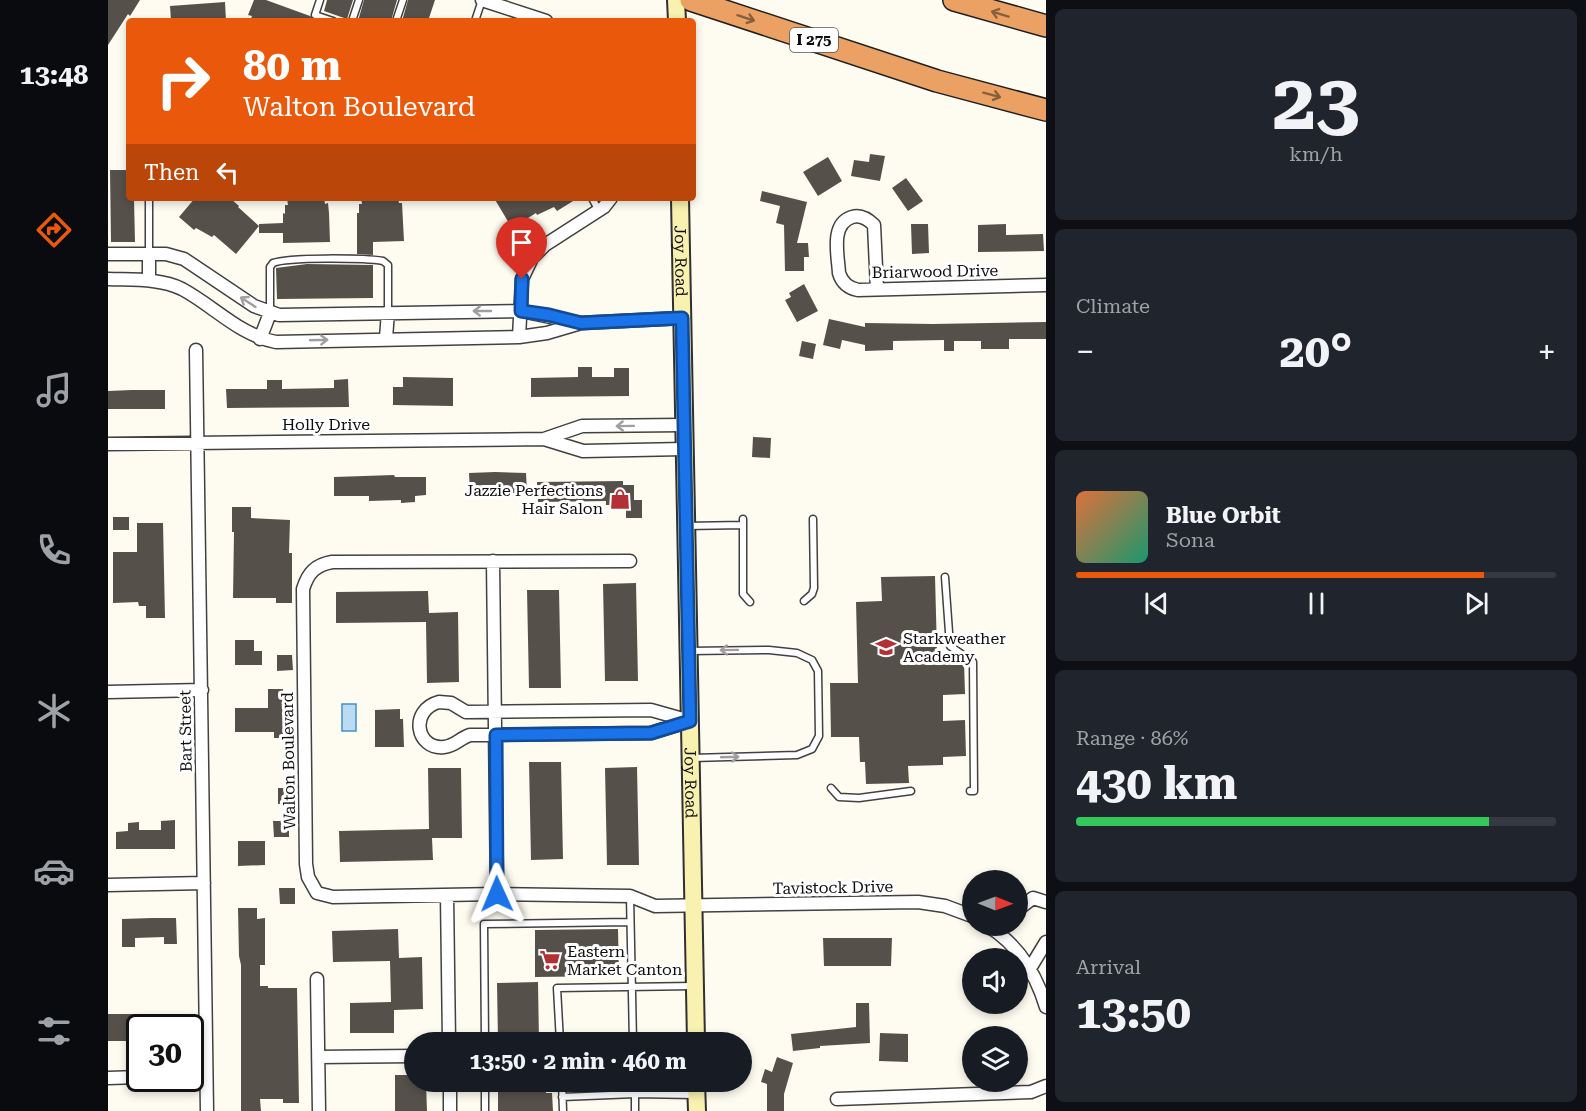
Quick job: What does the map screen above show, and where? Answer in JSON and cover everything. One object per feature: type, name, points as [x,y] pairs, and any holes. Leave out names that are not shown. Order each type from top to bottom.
[{"type":"highway","name":"I 275","points":[[691,0],[937,81],[1046,110]]},
{"type":"highway","points":[[954,0],[1039,24]]},
{"type":"street","points":[[482,0],[537,18]]},
{"type":"street","points":[[676,0],[677,18]]},
{"type":"street","points":[[519,337],[522,279],[532,258],[545,245],[599,211],[608,201]]},
{"type":"street","name":"Joy Road","points":[[680,201],[696,1032]]},
{"type":"street","name":"Briarwood Drive","points":[[877,289],[874,225],[866,219],[853,217],[840,226],[838,231],[838,273],[841,280],[854,289],[877,289],[1046,285]]},
{"type":"street","points":[[108,254],[166,254],[184,259],[254,306],[279,315],[521,311],[581,323]]},
{"type":"street","points":[[149,254],[149,280]]},
{"type":"street","points":[[108,279],[149,280],[181,288],[260,339],[276,342],[519,337],[547,333],[581,323],[682,318]]},
{"type":"street","points":[[386,338],[388,312]]},
{"type":"street","points":[[260,339],[270,313]]},
{"type":"street","name":"Bart Street","points":[[196,350],[207,1111]]},
{"type":"street","name":"Holly Drive","points":[[544,439],[582,426],[684,425]]},
{"type":"street","name":"Holly Drive","points":[[108,444],[544,439],[584,451],[684,449]]},
{"type":"street","points":[[493,561],[497,894]]},
{"type":"street","name":"Walton Boulevard","points":[[630,561],[332,562],[314,568],[305,580],[303,589],[306,864],[311,885],[317,893],[333,897],[497,894],[630,896],[655,906],[693,905]]},
{"type":"street","points":[[108,692],[201,690]]},
{"type":"street","points":[[439,702],[451,703],[466,712],[651,710],[690,721],[651,733],[470,735],[452,746],[442,748],[426,741],[420,732],[419,724],[424,710],[439,702]]},
{"type":"street","points":[[585,711],[586,734]]},
{"type":"street","points":[[108,885],[204,883]]},
{"type":"street","points":[[447,895],[449,1032]]},
{"type":"street","points":[[1028,902],[1033,898],[1046,902]]},
{"type":"street","name":"Tavistock Drive","points":[[693,905],[918,902],[945,906],[962,912]]},
{"type":"street","points":[[1002,936],[1025,961],[1036,980],[1046,1007]]},
{"type":"street","points":[[1029,970],[1046,942]]},
{"type":"street","points":[[317,979],[319,1111]]},
{"type":"street","points":[[318,1057],[404,1056]]},
{"type":"street","points":[[108,1078],[126,1077]]},
{"type":"street","points":[[837,1099],[1031,1092],[1046,1086]]},
{"type":"street","points":[[450,1092],[450,1111]]},
{"type":"lane","points":[[320,0],[315,15],[324,18]]},
{"type":"lane","points":[[353,18],[359,0]]},
{"type":"lane","points":[[397,18],[403,0]]},
{"type":"lane","points":[[476,18],[482,0]]},
{"type":"lane","points":[[149,201],[149,254]]},
{"type":"lane","points":[[594,201],[599,211]]},
{"type":"lane","points":[[270,313],[270,267],[280,260],[305,259],[383,261],[388,265],[388,312]]},
{"type":"lane","points":[[804,601],[812,594],[814,588],[813,519]]},
{"type":"lane","points":[[686,526],[743,522],[744,594],[750,602]]},
{"type":"lane","points":[[945,577],[950,646],[973,662],[974,791],[970,791]]},
{"type":"lane","points":[[689,651],[797,652],[812,660],[818,671],[819,736],[812,749],[797,755],[692,758]]},
{"type":"lane","points":[[831,788],[839,797],[859,798],[912,791]]},
{"type":"lane","points":[[630,896],[633,1032]]},
{"type":"lane","points":[[485,1032],[484,924],[630,922]]},
{"type":"lane","points":[[559,1032],[557,988],[695,986]]},
{"type":"lane","points":[[485,1092],[485,1111]]},
{"type":"lane","points":[[562,1092],[563,1111]]},
{"type":"lane","points":[[562,1097],[635,1094],[696,1096]]},
{"type":"lane","points":[[635,1094],[635,1111]]},
{"type":"water","points":[[342,704],[356,704],[356,731],[342,731]]},
{"type":"building","points":[[108,0],[140,0],[108,45]]},
{"type":"building","points":[[254,0],[266,0],[312,18],[251,18],[252,16],[248,15]]},
{"type":"building","points":[[327,0],[353,0],[347,18],[324,11]]},
{"type":"building","points":[[364,0],[397,0],[392,18],[359,18]]},
{"type":"building","points":[[408,0],[435,0],[429,18],[403,18]]},
{"type":"building","points":[[225,2],[226,18],[171,18],[170,6]]},
{"type":"building","points":[[870,154],[885,156],[880,181],[851,176],[854,160],[869,162]]},
{"type":"building","points":[[828,157],[842,181],[818,196],[803,172]]},
{"type":"building","points":[[110,170],[126,170],[126,201],[134,201],[135,242],[111,242]]},
{"type":"building","points":[[906,178],[923,201],[908,211],[892,188]]},
{"type":"building","points":[[762,191],[807,202],[797,243],[808,243],[809,257],[804,257],[804,271],[785,271],[784,225],[776,223],[780,206],[760,201]]},
{"type":"building","points":[[192,201],[233,201],[259,226],[236,254],[214,235],[212,237],[196,228],[194,230],[179,217]]},
{"type":"building","points":[[287,201],[324,201],[325,204],[328,203],[330,242],[283,243],[283,233],[259,233],[259,224],[283,223],[285,205],[288,205]]},
{"type":"building","points":[[362,201],[399,201],[402,203],[404,241],[373,242],[373,255],[357,254],[357,213],[359,213],[359,204],[362,204]]},
{"type":"building","points":[[496,201],[573,201],[557,211],[554,207],[537,215],[536,213],[512,228]]},
{"type":"building","points":[[911,224],[928,224],[929,253],[912,254]]},
{"type":"building","points":[[1006,224],[1006,235],[1043,234],[1044,251],[978,252],[978,225]]},
{"type":"building","points":[[307,264],[373,265],[373,298],[277,299],[276,268]]},
{"type":"building","points":[[804,284],[818,311],[797,322],[785,300],[791,297],[789,293]]},
{"type":"building","points":[[829,319],[865,327],[865,323],[1046,322],[1046,339],[1009,339],[1009,349],[981,349],[981,341],[954,341],[954,351],[944,351],[944,340],[893,341],[893,350],[865,351],[865,345],[842,340],[840,349],[823,345]]},
{"type":"building","points":[[802,341],[816,344],[813,359],[799,356]]},
{"type":"building","points":[[578,367],[592,367],[592,377],[614,377],[614,368],[629,368],[629,396],[531,397],[531,378],[578,377]]},
{"type":"building","points":[[403,377],[453,378],[453,406],[393,405],[393,387],[403,387]]},
{"type":"building","points":[[348,379],[349,407],[227,408],[226,389],[267,389],[267,380],[282,380],[282,389],[334,388],[334,380]]},
{"type":"building","points":[[165,390],[165,409],[108,409],[108,391]]},
{"type":"building","points":[[753,437],[771,438],[770,458],[752,457]]},
{"type":"building","points":[[469,473],[526,473],[527,493],[470,493]]},
{"type":"building","points":[[394,475],[395,477],[426,477],[426,495],[415,496],[415,502],[401,503],[401,500],[369,501],[369,496],[334,496],[334,477]]},
{"type":"building","points":[[623,481],[623,485],[634,485],[634,500],[642,500],[642,518],[626,518],[626,505],[606,505],[606,501],[538,502],[537,482]]},
{"type":"building","points":[[232,507],[251,507],[251,518],[290,520],[292,603],[276,603],[276,598],[233,598]]},
{"type":"building","points":[[113,517],[129,517],[129,530],[113,530]]},
{"type":"building","points":[[137,523],[163,523],[165,618],[146,618],[146,606],[139,606],[138,602],[113,603],[113,552],[137,552]]},
{"type":"building","points":[[935,576],[937,652],[943,651],[943,659],[959,659],[964,662],[965,694],[943,695],[943,721],[965,720],[966,756],[943,757],[943,765],[908,766],[909,783],[866,784],[865,762],[860,762],[859,737],[831,737],[830,683],[858,683],[856,602],[882,601],[881,577]]},
{"type":"building","points":[[636,583],[638,681],[605,681],[603,584]]},
{"type":"building","points":[[527,590],[559,590],[561,688],[529,688]]},
{"type":"building","points":[[428,591],[429,613],[458,612],[459,682],[427,683],[426,622],[336,623],[336,592]]},
{"type":"building","points":[[235,640],[254,640],[254,651],[262,651],[262,665],[235,665]]},
{"type":"building","points":[[277,655],[292,655],[293,670],[277,671]]},
{"type":"building","points":[[268,689],[283,689],[284,722],[289,722],[289,738],[274,738],[274,732],[235,732],[235,708],[268,708]]},
{"type":"building","points":[[400,709],[400,719],[403,719],[404,747],[375,747],[375,710]]},
{"type":"building","points":[[529,762],[561,762],[563,859],[531,860]]},
{"type":"building","points":[[637,767],[639,865],[607,865],[605,768]]},
{"type":"building","points":[[428,768],[461,768],[462,838],[432,838],[433,860],[340,862],[339,831],[429,829]]},
{"type":"building","points":[[278,788],[294,788],[294,804],[278,804]]},
{"type":"building","points":[[175,820],[175,849],[116,849],[116,832],[128,831],[128,823],[139,822],[139,830],[161,830],[161,821]]},
{"type":"building","points":[[273,821],[289,821],[289,837],[274,837]]},
{"type":"building","points":[[238,841],[265,841],[265,865],[238,866]]},
{"type":"building","points":[[279,888],[295,888],[295,904],[280,904]]},
{"type":"building","points":[[238,908],[257,908],[257,919],[265,918],[265,965],[260,965],[260,986],[297,988],[299,1103],[283,1103],[283,1099],[260,1099],[261,1111],[241,1111],[241,965]]},
{"type":"building","points":[[176,918],[177,944],[164,944],[164,937],[135,938],[135,947],[122,947],[122,919]]},
{"type":"building","points":[[398,929],[399,958],[422,957],[423,1009],[394,1010],[394,1033],[350,1033],[350,1003],[391,1002],[390,961],[333,962],[332,931]]},
{"type":"building","points":[[618,929],[619,976],[535,977],[535,930]]},
{"type":"building","points":[[823,938],[892,938],[891,966],[824,966]]},
{"type":"building","points":[[538,982],[539,1032],[498,1032],[497,983]]},
{"type":"building","points":[[856,1003],[869,1003],[870,1043],[820,1046],[820,1048],[793,1051],[791,1034],[856,1027]]},
{"type":"building","points":[[108,1014],[126,1014],[126,1041],[108,1041]]},
{"type":"building","points":[[880,1033],[908,1034],[908,1062],[879,1061]]},
{"type":"building","points":[[777,1057],[793,1063],[784,1094],[784,1111],[767,1111],[767,1084],[761,1082],[765,1069],[772,1072]]},
{"type":"building","points":[[395,1075],[404,1075],[404,1092],[426,1092],[427,1111],[395,1111]]},
{"type":"building","points":[[498,1092],[552,1093],[553,1111],[498,1111]]},
{"type":"place","name":"Jazzie Perfections Hair Salon","points":[[620,499]]},
{"type":"place","name":"Starkweather Academy","points":[[886,647]]},
{"type":"place","name":"Eastern Market Canton","points":[[550,960]]},
{"type":"route","points":[[497,894],[496,735],[651,733],[690,721],[682,318],[581,323],[521,311],[522,279]]}]
